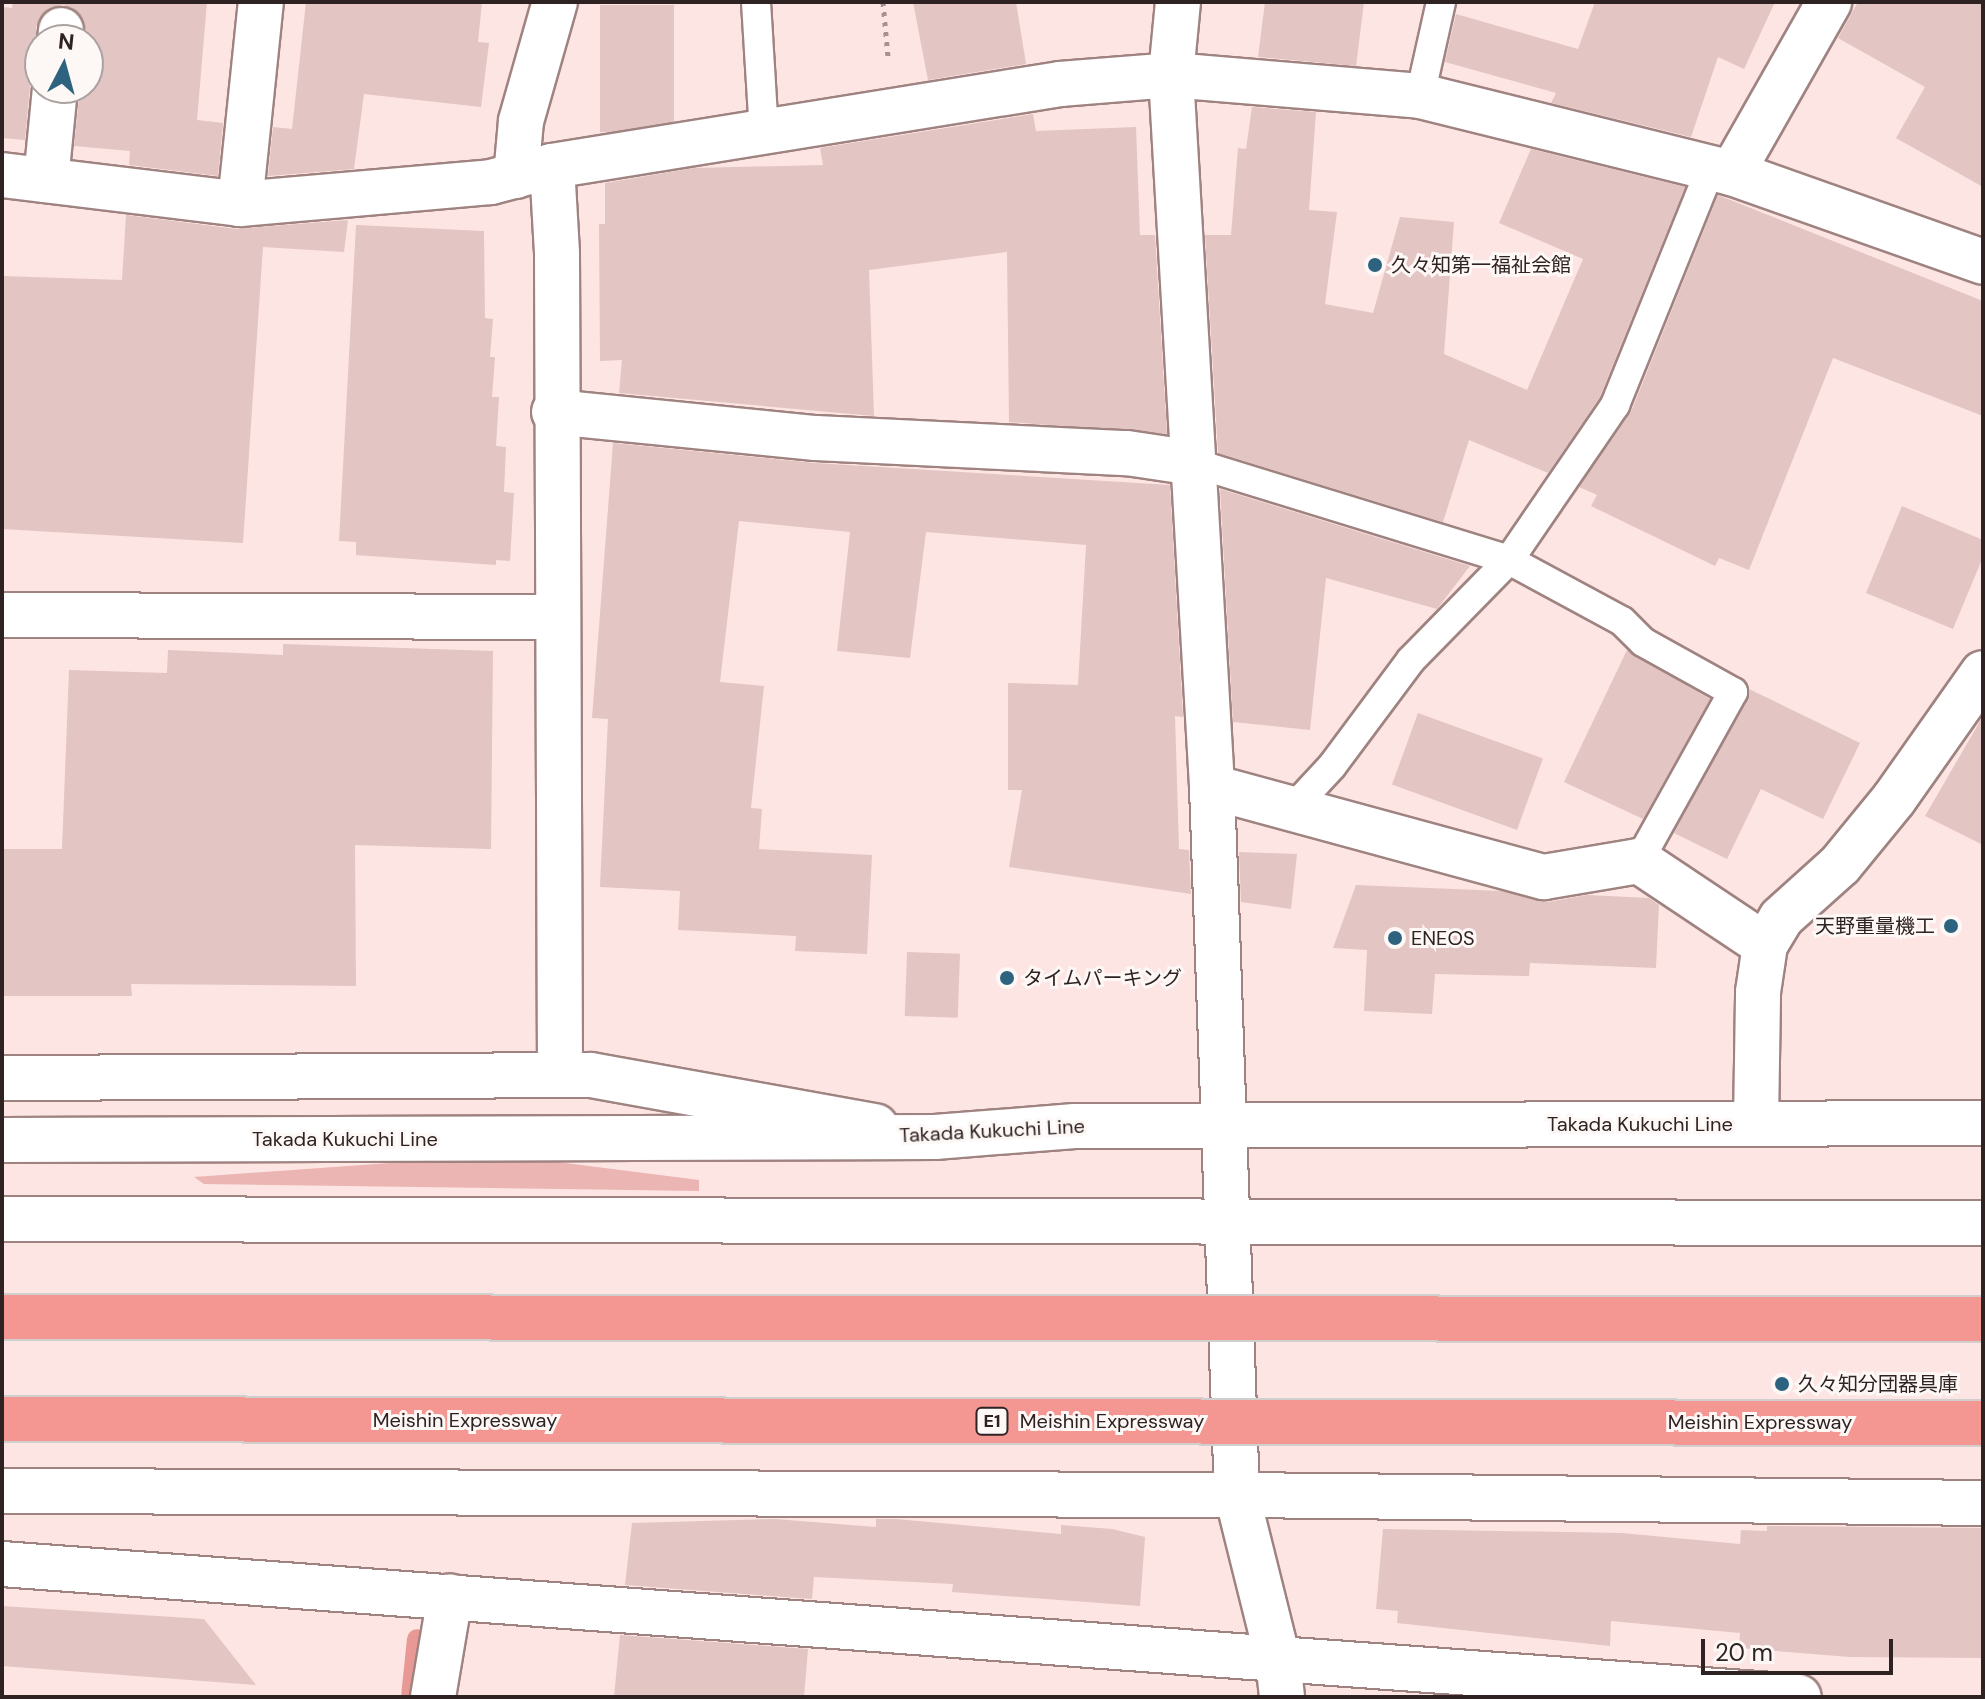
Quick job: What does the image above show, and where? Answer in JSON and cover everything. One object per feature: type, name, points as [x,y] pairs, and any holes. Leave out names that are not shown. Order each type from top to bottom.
[{"type":"highway","points":[[2,1317],[1983,1319]]},
{"type":"highway","name":"Meishin Expressway","points":[[2,1419],[1983,1423]]},
{"type":"street","points":[[240,204],[261,2]]},
{"type":"street","points":[[555,2],[521,121],[534,171],[554,412],[560,1074]]},
{"type":"street","points":[[1178,2],[1171,75],[1228,1125],[1237,1495],[1280,1678]]},
{"type":"street","points":[[1721,170],[1829,2]]},
{"type":"street","points":[[2,175],[240,204],[534,171],[1060,84],[1171,75],[1420,96],[1721,170],[1983,262]]},
{"type":"street","points":[[46,180],[53,104]]},
{"type":"street","points":[[554,412],[816,438],[1127,453],[1194,463]]},
{"type":"street","points":[[2,615],[558,617]]},
{"type":"street","points":[[1756,1124],[1758,992],[1765,945],[1781,918],[1840,865],[1894,799],[1983,673]]},
{"type":"street","points":[[1212,787],[1544,877],[1639,861],[1765,945]]},
{"type":"street","points":[[2,1078],[560,1074],[935,1137]]},
{"type":"street","name":"Takada Kukuchi Line","points":[[2,1140],[935,1137],[1075,1126],[1983,1123]]},
{"type":"street","points":[[2,1219],[1983,1223]]},
{"type":"street","points":[[2,1491],[1237,1495],[1983,1503]]},
{"type":"street","points":[[2,1564],[450,1596],[1280,1678],[1799,1697]]},
{"type":"street","points":[[433,1697],[450,1596]]},
{"type":"lane","points":[[756,2],[764,132]]},
{"type":"lane","points":[[1420,96],[1441,2]]},
{"type":"lane","points":[[1294,807],[1332,766],[1411,660],[1509,560],[1615,405],[1721,170]]},
{"type":"lane","points":[[1194,463],[1509,560],[1622,621],[1643,642],[1733,692],[1639,861]]},
{"type":"shaded area","points":[[502,1155],[699,1180],[699,1191],[204,1184],[194,1177]]},
{"type":"building","points":[[13,2],[207,2],[197,120],[223,123],[218,176],[129,165],[130,151],[74,146],[78,104],[104,104],[104,24],[84,24],[83,19],[64,5],[50,8],[38,24],[24,24],[24,104],[28,104],[25,140],[2,138],[2,7],[12,8]]},
{"type":"building","points":[[306,2],[482,2],[478,42],[489,43],[481,107],[364,94],[354,169],[268,176],[273,127],[292,129]]},
{"type":"building","points":[[913,2],[1016,2],[1026,64],[928,80]]},
{"type":"building","points":[[1265,2],[1364,2],[1356,66],[1258,57]]},
{"type":"building","points":[[1595,2],[1775,2],[1744,69],[1718,57],[1691,137],[1551,103],[1556,93],[1445,62],[1456,14],[1578,49]]},
{"type":"building","points":[[1858,2],[1983,2],[1983,187],[1896,138],[1925,87],[1838,38]]},
{"type":"building","points":[[600,5],[674,5],[674,132],[600,132]]},
{"type":"building","points":[[1252,107],[1316,112],[1309,210],[1337,212],[1325,304],[1373,313],[1400,217],[1454,222],[1444,354],[1527,390],[1583,259],[1499,223],[1531,149],[1685,187],[1600,397],[1548,473],[1469,440],[1443,522],[1218,453],[1205,235],[1231,235],[1238,148],[1246,149]]},
{"type":"building","points":[[1033,114],[1036,131],[1136,127],[1140,235],[1155,235],[1167,434],[1009,422],[1007,252],[869,270],[874,416],[619,393],[622,360],[600,361],[599,224],[605,224],[605,183],[694,168],[823,165],[820,148]]},
{"type":"building","points":[[1718,195],[1983,301],[1983,416],[1833,358],[1749,570],[1719,558],[1715,566],[1591,506],[1597,495],[1579,487],[1631,412]]},
{"type":"building","points":[[126,215],[237,229],[348,220],[344,252],[263,247],[243,543],[2,529],[2,276],[122,280]]},
{"type":"building","points":[[356,225],[484,231],[485,318],[493,319],[490,357],[495,357],[492,397],[499,397],[496,446],[506,447],[504,492],[514,493],[510,561],[496,560],[496,565],[356,555],[356,542],[339,541]]},
{"type":"building","points":[[613,443],[815,463],[1170,485],[1183,717],[1175,716],[1179,849],[1189,850],[1191,894],[1009,867],[1022,790],[1008,790],[1008,683],[1078,685],[1086,545],[926,532],[910,658],[837,651],[850,532],[739,521],[720,682],[764,686],[751,808],[762,809],[759,849],[872,855],[867,954],[795,951],[796,936],[678,930],[680,891],[600,887],[608,719],[592,718]]},
{"type":"building","points":[[1220,489],[1470,566],[1437,609],[1326,578],[1310,730],[1233,722]]},
{"type":"building","points":[[1902,506],[1983,540],[1983,557],[1953,629],[1866,593]]},
{"type":"building","points":[[283,644],[493,651],[491,849],[355,845],[356,986],[131,984],[132,996],[2,996],[2,849],[62,849],[69,670],[167,673],[168,650],[283,655]]},
{"type":"building","points":[[1627,650],[1710,699],[1643,819],[1564,782]]},
{"type":"building","points":[[1749,689],[1860,743],[1823,819],[1761,789],[1727,859],[1674,833]]},
{"type":"building","points":[[1418,713],[1543,758],[1517,830],[1392,784]]},
{"type":"building","points":[[1983,716],[1983,845],[1925,816]]},
{"type":"building","points":[[1239,852],[1297,854],[1291,909],[1241,902]]},
{"type":"building","points":[[1356,885],[1502,891],[1548,902],[1587,895],[1649,898],[1659,905],[1656,968],[1530,963],[1529,976],[1435,974],[1432,1014],[1364,1011],[1367,950],[1333,948]]},
{"type":"building","points":[[907,952],[960,954],[958,1018],[905,1016]]},
{"type":"building","points":[[775,1519],[876,1527],[876,1519],[896,1519],[1061,1534],[1061,1525],[1112,1529],[1145,1537],[1140,1606],[952,1592],[953,1584],[814,1577],[812,1599],[625,1585],[632,1523]]},
{"type":"building","points":[[1767,1526],[1983,1528],[1983,1658],[1850,1657],[1739,1648],[1740,1633],[1611,1621],[1610,1646],[1397,1623],[1398,1611],[1376,1609],[1383,1529],[1622,1533],[1740,1544],[1741,1530],[1767,1531]]},
{"type":"building","points":[[2,1606],[204,1619],[256,1685],[2,1666]]},
{"type":"building","points":[[620,1635],[808,1649],[804,1697],[614,1697]]},
{"type":"waterway","points":[[411,1697],[417,1639]]},
{"type":"place","name":"久々知第一福祉会館","points":[[1375,265]]},
{"type":"place","name":"天野重量機工","points":[[1951,926]]},
{"type":"place","name":"ENEOS","points":[[1395,938]]},
{"type":"place","name":"タイムパーキング","points":[[1007,978]]},
{"type":"place","name":"久々知分団器具庫","points":[[1782,1384]]}]
